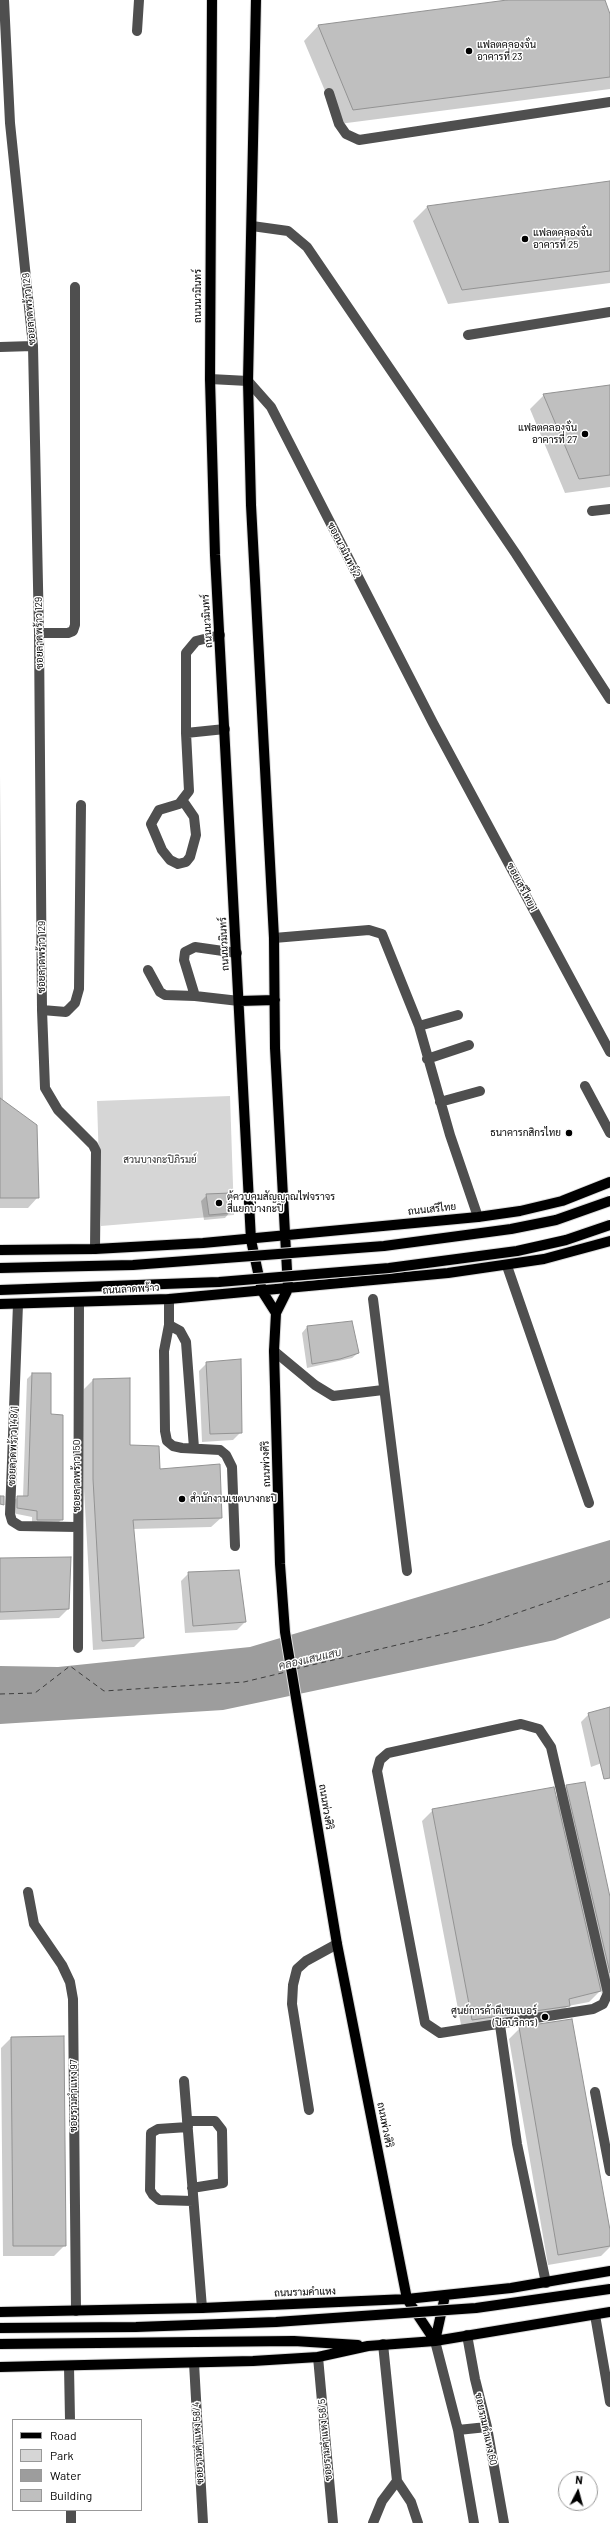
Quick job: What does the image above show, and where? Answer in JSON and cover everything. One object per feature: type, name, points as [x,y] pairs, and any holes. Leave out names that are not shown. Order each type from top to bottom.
[{"type":"main road","name":"ถนนนวมินทร์","points":[[212,0],[210,379],[212,483],[251,1240]]},
{"type":"main road","points":[[256,0],[248,382],[251,505],[274,938],[284,1236],[288,1289]]},
{"type":"main road","points":[[239,1001],[275,1000]]},
{"type":"main road","name":"ถนนเสรีไทย","points":[[251,1240],[478,1217],[520,1211],[562,1201],[610,1182]]},
{"type":"main road","points":[[0,1268],[134,1265],[384,1246],[511,1229],[556,1220],[610,1201]]},
{"type":"main road","points":[[0,1290],[204,1283],[389,1268],[517,1251],[566,1240],[610,1225]]},
{"type":"main road","points":[[0,1250],[95,1249],[251,1240],[262,1291],[276,1313]]},
{"type":"main road","points":[[262,1291],[507,1266],[573,1252],[610,1240]]},
{"type":"main road","name":"ถนนพ่วงศิริ","points":[[288,1289],[276,1313],[274,1351],[280,1564],[286,1635],[337,1944],[407,2299]]},
{"type":"main road","name":"ถนนลาดพร้าว","points":[[0,1304],[79,1303],[169,1299],[262,1291]]},
{"type":"main road","name":"ถนนรามคำแหง","points":[[0,2312],[202,2308],[407,2299],[445,2296],[546,2283],[610,2271]]},
{"type":"main road","points":[[0,2328],[136,2327],[276,2322],[498,2306],[610,2290]]},
{"type":"main road","points":[[435,2341],[445,2296]]},
{"type":"main road","points":[[407,2299],[435,2341]]},
{"type":"main road","points":[[0,2368],[194,2363],[318,2357],[368,2346],[435,2341],[610,2312]]},
{"type":"main road","points":[[0,2344],[294,2341],[368,2346]]},
{"type":"street","name":"ซอยลาดพร้าว 129","points":[[4,0],[10,123],[33,346],[39,633],[42,1010],[45,1088],[54,1104],[93,1145],[96,1151],[95,1249]]},
{"type":"street","points":[[138,0],[138,31]]},
{"type":"street","points":[[329,93],[339,124],[346,134],[359,140],[610,102]]},
{"type":"street","points":[[252,226],[288,231],[307,247],[516,554],[610,699]]},
{"type":"street","points":[[39,633],[68,634],[73,630],[75,625],[74,287]]},
{"type":"street","points":[[468,335],[610,312]]},
{"type":"street","points":[[0,347],[33,346]]},
{"type":"street","points":[[210,379],[248,382]]},
{"type":"street","name":"ซอยนวมินทร์ 2","points":[[248,382],[271,407],[433,723]]},
{"type":"street","points":[[592,511],[610,509]]},
{"type":"street","points":[[183,800],[194,817],[196,835],[192,854],[186,862],[178,864],[170,860],[162,850],[151,824],[159,810],[174,807],[183,800],[189,791],[186,734],[186,653],[196,641],[220,635]]},
{"type":"street","name":"ซอยเสรีไทย 1","points":[[433,723],[610,1052]]},
{"type":"street","points":[[186,734],[225,729]]},
{"type":"street","points":[[42,1010],[66,1012],[75,1003],[79,989],[81,805]]},
{"type":"street","points":[[274,938],[369,930],[379,932],[385,940],[419,1026],[440,1102],[478,1217]]},
{"type":"street","points":[[195,996],[184,960],[185,952],[195,947],[237,953]]},
{"type":"street","points":[[148,970],[160,992],[165,995],[195,996],[239,1001]]},
{"type":"street","points":[[419,1026],[458,1015]]},
{"type":"street","points":[[427,1059],[469,1045]]},
{"type":"street","points":[[585,1086],[610,1133]]},
{"type":"street","points":[[440,1102],[480,1091]]},
{"type":"street","points":[[507,1266],[589,1503]]},
{"type":"street","points":[[169,1299],[169,1325],[164,1351],[165,1431],[167,1441],[173,1446],[220,1450],[232,1468],[235,1546]]},
{"type":"street","points":[[372,1299],[407,1571]]},
{"type":"street","name":"ซอยลาดพร้าว 150","points":[[78,1648],[77,1527],[79,1303]]},
{"type":"street","name":"ซอยลาดพร้าว 148/1","points":[[18,1304],[10,1514],[12,1521],[20,1526],[77,1527]]},
{"type":"street","points":[[169,1325],[180,1331],[186,1342],[194,1448]]},
{"type":"street","points":[[274,1351],[315,1384],[334,1396],[383,1390]]},
{"type":"street","points":[[521,1724],[539,1729],[551,1747],[608,1993],[603,2004],[593,2009],[500,2025],[440,2033],[425,2023],[377,1771],[380,1760],[388,1753],[521,1724]]},
{"type":"street","name":"ซอยรามคำแหง 97","points":[[28,1892],[34,1924],[62,1965],[70,1982],[73,2000],[76,2311]]},
{"type":"street","points":[[310,2110],[292,2004],[293,1985],[297,1970],[306,1961],[337,1944]]},
{"type":"street","points":[[500,2025],[517,2144],[546,2283]]},
{"type":"street","points":[[184,2081],[202,2308]]},
{"type":"street","points":[[595,2092],[610,2171]]},
{"type":"street","points":[[192,2188],[223,2183],[222,2130],[215,2121],[158,2129],[151,2133],[150,2190],[153,2195],[159,2200],[193,2201]]},
{"type":"street","points":[[595,2315],[610,2402]]},
{"type":"street","name":"ซอยรามคำแหง 60","points":[[467,2335],[475,2379],[487,2426],[504,2523]]},
{"type":"street","points":[[435,2341],[458,2430],[474,2523]]},
{"type":"street","points":[[383,2344],[397,2481],[411,2502],[418,2523]]},
{"type":"street","name":"ซอยรามคำแหง 58/5","points":[[318,2357],[333,2523]]},
{"type":"street","name":"ซอยรามคำแหง 58/4","points":[[194,2363],[203,2523]]},
{"type":"street","points":[[69,2366],[70,2419]]},
{"type":"street","points":[[458,2430],[487,2426]]},
{"type":"street","points":[[373,2523],[382,2501],[397,2481]]},
{"type":"street","points":[[71,2511],[71,2523]]},
{"type":"green space","name":"สวนบางกะปิภิรมย์","points":[[230,1096],[234,1215],[101,1226],[97,1101]]},
{"type":"water","name":"คลองแสนแสบ","points":[[610,1540],[610,1618],[555,1640],[223,1710],[0,1724],[0,1666],[58,1667],[250,1647]]},
{"type":"building","name":"แฟลตคลองจั่น อาคารที่ 23","points":[[507,0],[605,0],[610,14],[610,77],[353,110],[318,25]]},
{"type":"building","name":"แฟลตคลองจั่น อาคารที่ 25","points":[[610,181],[610,271],[462,290],[427,206]]},
{"type":"building","name":"แฟลตคลองจั่น อาคารที่ 27","points":[[610,385],[610,475],[579,479],[543,394]]},
{"type":"building","points":[[0,1098],[37,1125],[39,1198],[0,1198]]},
{"type":"building","name":"ตู้ควบคุมสัญญาณไฟจราจร สี่แยกบางกะปิ","points":[[231,1193],[231,1213],[209,1215],[206,1194]]},
{"type":"building","points":[[352,1321],[359,1353],[340,1359],[312,1364],[307,1326]]},
{"type":"building","points":[[241,1359],[242,1433],[210,1434],[206,1362]]},
{"type":"building","points":[[32,1373],[51,1373],[51,1414],[63,1415],[63,1520],[37,1520],[37,1511],[17,1508],[17,1496],[28,1496]]},
{"type":"building","points":[[130,1378],[130,1445],[159,1446],[160,1469],[220,1464],[222,1518],[133,1520],[144,1638],[102,1641],[93,1479],[93,1379]]},
{"type":"building","points":[[0,1496],[4,1496],[4,1505],[0,1504]]},
{"type":"building","points":[[71,1557],[69,1609],[0,1612],[0,1558]]},
{"type":"building","points":[[239,1570],[246,1622],[193,1626],[188,1572]]},
{"type":"building","points":[[610,1707],[610,1778],[604,1779],[588,1713]]},
{"type":"building","points":[[585,1782],[610,1897],[610,1973],[566,1785]]},
{"type":"building","points":[[554,1787],[601,1991],[569,1999],[570,2006],[472,2020],[432,1809]]},
{"type":"building","points":[[572,2019],[610,2230],[610,2246],[558,2255],[519,2027]]},
{"type":"building","points":[[64,2036],[66,2246],[13,2246],[11,2037]]},
{"type":"ferry route","points":[[295,1669],[482,1625],[610,1581]]},
{"type":"ferry route","points":[[0,1694],[35,1693],[70,1666],[104,1691],[244,1682],[286,1672]]},
{"type":"place","name":"แฟลตคลองจั่น อาคารที่ 23","points":[[469,51]]},
{"type":"place","name":"แฟลตคลองจั่น อาคารที่ 25","points":[[525,239]]},
{"type":"place","name":"แฟลตคลองจั่น อาคารที่ 27","points":[[585,434]]},
{"type":"place","name":"ธนาคารกสิกรไทย","points":[[569,1133]]},
{"type":"place","name":"ตู้ควบคุมสัญญาณไฟจราจร สี่แยกบางกะปิ","points":[[219,1203]]},
{"type":"place","name":"สำนักงานเขตบางกะปิ","points":[[182,1499]]},
{"type":"place","name":"ศูนย์การค้าดีเซมเบอร์ (ปิดบริการ)","points":[[545,2017]]}]
